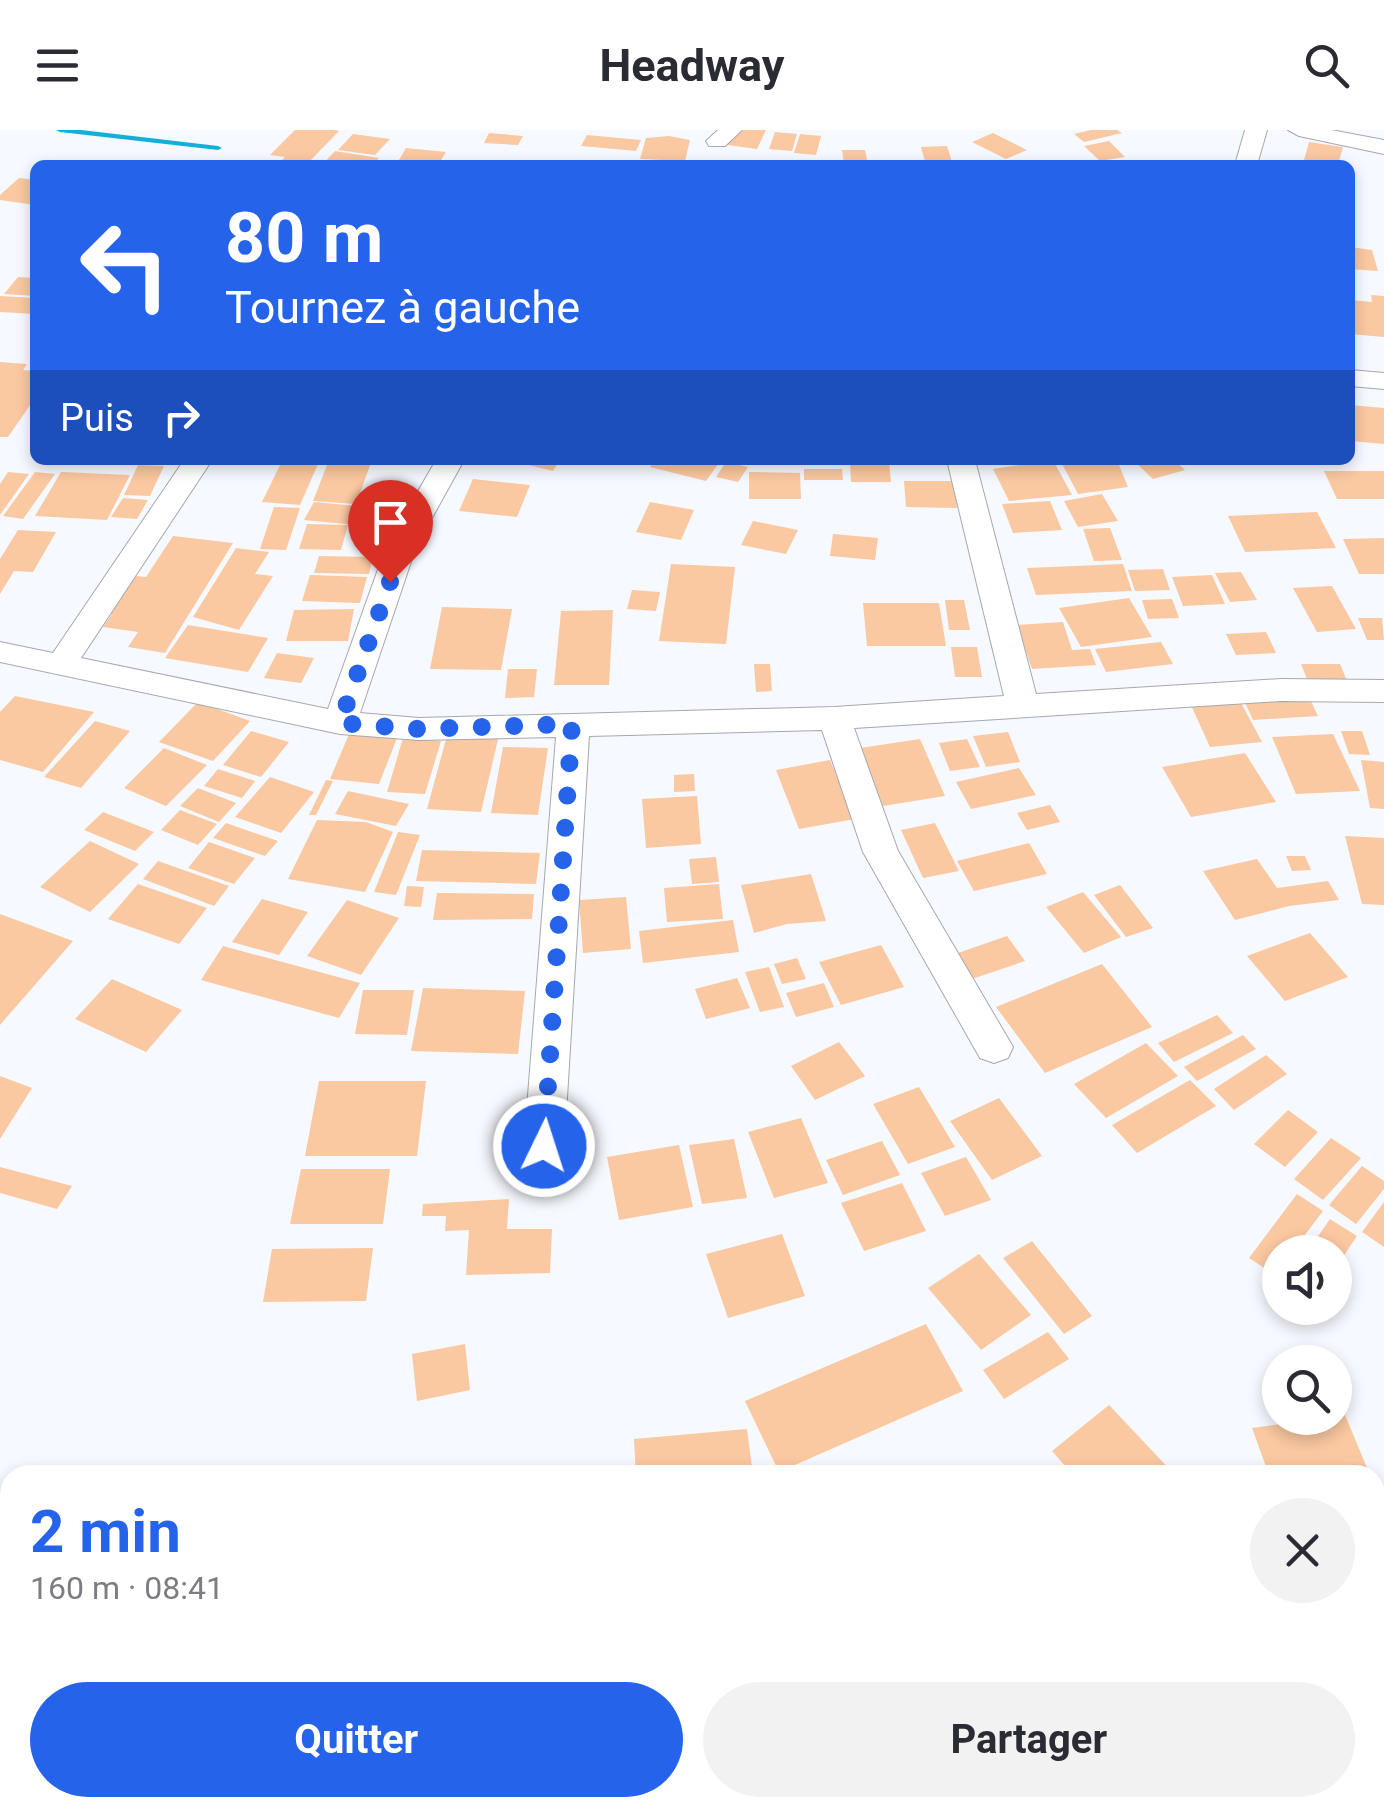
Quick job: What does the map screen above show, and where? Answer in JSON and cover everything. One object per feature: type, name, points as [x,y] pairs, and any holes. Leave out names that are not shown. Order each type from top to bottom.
[{"type":"street","points":[[1247,160],[1256,130]]},
{"type":"street","points":[[1299,130],[1384,147]]},
{"type":"street","points":[[1355,378],[1384,381]]},
{"type":"street","points":[[61,665],[195,465]]},
{"type":"street","points":[[340,723],[401,547],[447,465]]},
{"type":"street","points":[[962,465],[1024,706]]},
{"type":"street","points":[[0,652],[340,723],[419,729],[834,718],[1282,690],[1384,691]]},
{"type":"street","points":[[834,718],[888,866],[994,1047]]},
{"type":"street","points":[[544,1146],[572,724]]},
{"type":"building","points":[[295,130],[339,131],[311,160],[282,160],[285,157],[270,155]]},
{"type":"building","points":[[727,130],[766,130],[757,149],[720,144]]},
{"type":"building","points":[[1091,130],[1122,133],[1084,142],[1074,134]]},
{"type":"building","points":[[775,132],[797,134],[792,151],[769,149]]},
{"type":"building","points":[[489,133],[523,136],[518,145],[484,143]]},
{"type":"building","points":[[993,133],[1027,150],[1006,159],[972,142]]},
{"type":"building","points":[[353,134],[390,139],[375,155],[338,150]]},
{"type":"building","points":[[800,134],[821,136],[816,155],[794,153]]},
{"type":"building","points":[[587,135],[641,140],[636,151],[581,146]]},
{"type":"building","points":[[669,136],[690,140],[685,160],[640,159],[646,138]]},
{"type":"building","points":[[1109,141],[1125,157],[1099,160],[1084,146]]},
{"type":"building","points":[[1309,142],[1343,147],[1339,160],[1304,160]]},
{"type":"building","points":[[947,146],[951,160],[925,160],[921,147]]},
{"type":"building","points":[[406,148],[446,152],[441,160],[399,160]]},
{"type":"building","points":[[842,150],[865,150],[867,160],[843,160]]},
{"type":"building","points":[[335,151],[379,158],[377,160],[327,160]]},
{"type":"building","points":[[19,178],[30,179],[30,204],[0,200],[0,195]]},
{"type":"building","points":[[1355,248],[1372,250],[1378,271],[1355,269]]},
{"type":"building","points":[[18,277],[30,278],[30,296],[4,294]]},
{"type":"building","points":[[1371,295],[1384,296],[1384,337],[1355,334],[1355,300],[1372,302]]},
{"type":"building","points":[[0,296],[30,298],[30,314],[0,312]]},
{"type":"building","points":[[0,362],[27,364],[23,370],[30,371],[30,405],[8,437],[0,437]]},
{"type":"building","points":[[1355,405],[1384,408],[1384,444],[1355,441]]},
{"type":"building","points":[[138,465],[164,466],[150,496],[124,495]]},
{"type":"building","points":[[280,465],[318,465],[300,505],[262,502]]},
{"type":"building","points":[[327,465],[370,465],[356,504],[313,501]]},
{"type":"building","points":[[528,465],[557,465],[553,471]]},
{"type":"building","points":[[651,465],[717,465],[706,481]]},
{"type":"building","points":[[724,465],[748,467],[738,482],[716,477]]},
{"type":"building","points":[[850,465],[889,465],[891,482],[851,482]]},
{"type":"building","points":[[1056,465],[1072,495],[1009,501],[993,469]]},
{"type":"building","points":[[1063,465],[1119,465],[1128,487],[1078,494]]},
{"type":"building","points":[[1138,465],[1180,465],[1185,470],[1153,479]]},
{"type":"building","points":[[804,469],[842,469],[843,480],[804,480]]},
{"type":"building","points":[[1324,471],[1384,471],[1384,499],[1337,499]]},
{"type":"building","points":[[8,472],[29,474],[0,515],[0,484]]},
{"type":"building","points":[[35,472],[55,474],[23,519],[3,516]]},
{"type":"building","points":[[61,472],[130,475],[107,520],[35,516]]},
{"type":"building","points":[[749,472],[800,473],[801,499],[749,499]]},
{"type":"building","points":[[473,479],[530,485],[517,517],[459,511]]},
{"type":"building","points":[[904,481],[954,481],[957,508],[906,507]]},
{"type":"building","points":[[1102,494],[1118,521],[1078,527],[1064,501]]},
{"type":"building","points":[[123,498],[148,500],[137,519],[111,517]]},
{"type":"building","points":[[1050,501],[1062,530],[1013,533],[1002,504]]},
{"type":"building","points":[[314,502],[396,506],[387,528],[304,520]]},
{"type":"building","points":[[650,502],[694,510],[681,540],[636,532]]},
{"type":"building","points":[[274,507],[300,508],[286,550],[260,549]]},
{"type":"building","points":[[1317,512],[1336,548],[1245,552],[1228,516]]},
{"type":"building","points":[[753,521],[798,530],[786,554],[741,545]]},
{"type":"building","points":[[307,524],[348,525],[341,550],[299,549]]},
{"type":"building","points":[[1110,528],[1122,560],[1094,561],[1083,529]]},
{"type":"building","points":[[18,530],[56,532],[33,572],[14,571],[0,594],[0,559]]},
{"type":"building","points":[[833,534],[878,538],[875,560],[830,556]]},
{"type":"building","points":[[173,536],[233,543],[165,653],[128,647],[138,632],[103,627],[112,614],[101,612],[126,575],[146,577]]},
{"type":"building","points":[[1384,538],[1384,574],[1359,574],[1343,539]]},
{"type":"building","points":[[236,548],[269,552],[255,574],[273,576],[239,630],[193,617]]},
{"type":"building","points":[[319,556],[373,557],[369,574],[314,573]]},
{"type":"building","points":[[671,564],[735,567],[726,644],[659,641]]},
{"type":"building","points":[[1123,564],[1132,591],[1036,595],[1027,568]]},
{"type":"building","points":[[1163,569],[1170,590],[1135,591],[1128,570]]},
{"type":"building","points":[[1241,572],[1257,600],[1230,602],[1215,573]]},
{"type":"building","points":[[310,575],[367,577],[360,603],[302,601]]},
{"type":"building","points":[[1212,575],[1225,604],[1183,606],[1172,577]]},
{"type":"building","points":[[1332,586],[1356,629],[1317,632],[1293,588]]},
{"type":"building","points":[[632,590],[660,592],[656,611],[627,609]]},
{"type":"building","points":[[1129,598],[1152,637],[1081,647],[1059,608]]},
{"type":"building","points":[[1172,599],[1179,618],[1148,619],[1142,600]]},
{"type":"building","points":[[945,600],[964,600],[970,630],[949,630]]},
{"type":"building","points":[[863,603],[939,603],[946,646],[867,646]]},
{"type":"building","points":[[442,607],[512,609],[501,670],[430,669]]},
{"type":"building","points":[[354,609],[348,641],[286,641],[294,610]]},
{"type":"building","points":[[613,610],[609,685],[554,685],[561,611]]},
{"type":"building","points":[[1358,618],[1382,618],[1384,640],[1367,640]]},
{"type":"building","points":[[1063,622],[1072,650],[1090,649],[1096,665],[1032,669],[1017,625]]},
{"type":"building","points":[[188,625],[268,638],[248,672],[165,658]]},
{"type":"building","points":[[1266,632],[1276,653],[1236,655],[1226,634]]},
{"type":"building","points":[[1161,642],[1173,664],[1106,672],[1095,649]]},
{"type":"building","points":[[951,647],[977,647],[982,677],[955,677]]},
{"type":"building","points":[[277,653],[314,658],[301,683],[264,678]]},
{"type":"building","points":[[754,664],[770,664],[772,691],[756,692]]},
{"type":"building","points":[[1301,664],[1340,664],[1354,697],[1314,697]]},
{"type":"building","points":[[508,669],[537,669],[534,697],[505,698]]},
{"type":"building","points":[[1306,691],[1318,716],[1253,720],[1242,696]]},
{"type":"building","points":[[15,696],[94,712],[43,772],[0,760],[0,712]]},
{"type":"building","points":[[1239,699],[1262,742],[1210,747],[1190,703]]},
{"type":"building","points":[[198,702],[250,721],[213,761],[159,742]]},
{"type":"building","points":[[358,713],[405,718],[379,784],[330,779]]},
{"type":"building","points":[[95,721],[130,731],[81,788],[44,777]]},
{"type":"building","points":[[251,731],[289,742],[261,777],[223,765]]},
{"type":"building","points":[[1341,731],[1362,731],[1370,755],[1349,754]]},
{"type":"building","points":[[448,732],[499,735],[481,812],[427,809]]},
{"type":"building","points":[[1008,732],[1020,762],[986,767],[973,736]]},
{"type":"building","points":[[1333,734],[1360,791],[1296,794],[1272,737]]},
{"type":"building","points":[[403,738],[441,741],[425,794],[387,792]]},
{"type":"building","points":[[920,739],[945,796],[883,806],[860,748]]},
{"type":"building","points":[[967,739],[980,767],[950,771],[939,743]]},
{"type":"building","points":[[503,747],[548,748],[538,815],[491,813]]},
{"type":"building","points":[[164,748],[207,765],[166,806],[124,788]]},
{"type":"building","points":[[1245,753],[1276,802],[1191,817],[1162,767]]},
{"type":"building","points":[[830,760],[855,819],[799,829],[776,770]]},
{"type":"building","points":[[1361,760],[1384,762],[1384,809],[1370,808]]},
{"type":"building","points":[[1019,768],[1036,795],[971,809],[956,782]]},
{"type":"building","points":[[218,769],[255,781],[242,798],[204,786]]},
{"type":"building","points":[[694,774],[695,791],[674,792],[674,775]]},
{"type":"building","points":[[270,777],[314,792],[281,833],[235,817]]},
{"type":"building","points":[[326,780],[333,781],[316,815],[309,815]]},
{"type":"building","points":[[198,788],[236,803],[219,822],[180,806]]},
{"type":"building","points":[[348,791],[409,804],[396,826],[335,814]]},
{"type":"building","points":[[697,796],[701,844],[646,848],[642,799]]},
{"type":"building","points":[[1050,805],[1060,822],[1027,830],[1017,813]]},
{"type":"building","points":[[180,810],[217,824],[198,845],[161,830]]},
{"type":"building","points":[[103,812],[154,832],[135,851],[84,830]]},
{"type":"building","points":[[317,820],[366,822],[393,832],[365,892],[288,879]]},
{"type":"building","points":[[226,823],[278,841],[265,856],[213,838]]},
{"type":"building","points":[[935,823],[959,871],[923,878],[901,830]]},
{"type":"building","points":[[398,832],[420,835],[396,895],[374,892]]},
{"type":"building","points":[[1345,836],[1384,838],[1384,905],[1362,904]]},
{"type":"building","points":[[90,841],[139,864],[90,912],[40,887]]},
{"type":"building","points":[[209,842],[255,858],[234,884],[188,868]]},
{"type":"building","points":[[1029,843],[1047,874],[974,891],[957,861]]},
{"type":"building","points":[[422,850],[540,853],[536,884],[416,881]]},
{"type":"building","points":[[1286,856],[1305,856],[1311,870],[1292,871]]},
{"type":"building","points":[[716,857],[719,882],[692,884],[689,859]]},
{"type":"building","points":[[1257,859],[1277,888],[1328,881],[1339,900],[1289,906],[1235,920],[1203,871]]},
{"type":"building","points":[[158,861],[229,886],[214,906],[143,879]]},
{"type":"building","points":[[811,874],[826,921],[787,924],[754,933],[741,885]]},
{"type":"building","points":[[138,884],[207,908],[179,944],[108,919]]},
{"type":"building","points":[[719,884],[723,919],[667,922],[664,888]]},
{"type":"building","points":[[1120,885],[1153,928],[1126,937],[1094,895]]},
{"type":"building","points":[[407,886],[424,887],[421,907],[404,906]]},
{"type":"building","points":[[1083,892],[1121,937],[1084,953],[1046,907]]},
{"type":"building","points":[[437,893],[534,894],[532,919],[433,920]]},
{"type":"building","points":[[626,897],[631,949],[583,953],[579,900]]},
{"type":"building","points":[[262,899],[308,912],[279,955],[232,942]]},
{"type":"building","points":[[347,900],[399,918],[361,975],[307,956]]},
{"type":"building","points":[[0,914],[73,941],[0,1025]]},
{"type":"building","points":[[733,920],[739,952],[643,963],[639,931]]},
{"type":"building","points":[[1310,933],[1348,977],[1285,1001],[1247,956]]},
{"type":"building","points":[[1007,936],[1025,961],[972,979],[955,954]]},
{"type":"building","points":[[881,945],[904,987],[841,1005],[819,962]]},
{"type":"building","points":[[223,946],[360,983],[339,1018],[201,980]]},
{"type":"building","points":[[797,958],[806,979],[782,984],[774,964]]},
{"type":"building","points":[[1102,964],[1152,1027],[1045,1073],[996,1007]]},
{"type":"building","points":[[769,967],[784,1007],[760,1012],[745,972]]},
{"type":"building","points":[[737,978],[750,1008],[706,1019],[695,989]]},
{"type":"building","points":[[112,979],[182,1010],[146,1052],[75,1019]]},
{"type":"building","points":[[824,983],[834,1007],[796,1017],[786,993]]},
{"type":"building","points":[[423,988],[525,991],[518,1054],[411,1051]]},
{"type":"building","points":[[363,990],[414,990],[407,1035],[355,1034]]},
{"type":"building","points":[[1217,1015],[1233,1033],[1174,1062],[1158,1043]]},
{"type":"building","points":[[1243,1035],[1256,1049],[1197,1081],[1184,1067]]},
{"type":"building","points":[[839,1042],[865,1076],[815,1100],[791,1066]]},
{"type":"building","points":[[1146,1043],[1178,1076],[1106,1118],[1074,1084]]},
{"type":"building","points":[[1266,1055],[1287,1074],[1234,1110],[1214,1089]]},
{"type":"building","points":[[0,1076],[32,1088],[0,1139]]},
{"type":"building","points":[[1190,1080],[1216,1106],[1137,1153],[1112,1125]]},
{"type":"building","points":[[319,1081],[426,1081],[417,1156],[305,1156]]},
{"type":"building","points":[[919,1087],[955,1147],[908,1164],[873,1104]]},
{"type":"building","points":[[999,1098],[1042,1156],[992,1180],[950,1121]]},
{"type":"building","points":[[1288,1110],[1318,1132],[1285,1167],[1254,1144]]},
{"type":"building","points":[[801,1118],[828,1183],[774,1198],[748,1132]]},
{"type":"building","points":[[1331,1138],[1361,1158],[1323,1200],[1294,1179]]},
{"type":"building","points":[[734,1139],[747,1198],[702,1204],[689,1145]]},
{"type":"building","points":[[882,1141],[900,1175],[843,1195],[826,1160]]},
{"type":"building","points":[[679,1145],[693,1207],[619,1220],[607,1157]]},
{"type":"building","points":[[966,1157],[991,1200],[945,1216],[921,1173]]},
{"type":"building","points":[[1362,1166],[1384,1181],[1384,1189],[1356,1224],[1329,1205]]},
{"type":"building","points":[[0,1167],[72,1186],[57,1209],[0,1193]]},
{"type":"building","points":[[301,1169],[390,1169],[383,1224],[290,1224]]},
{"type":"building","points":[[902,1183],[926,1231],[864,1251],[841,1203]]},
{"type":"building","points":[[1297,1194],[1323,1211],[1305,1235],[1266,1235]]},
{"type":"building","points":[[509,1199],[507,1229],[552,1229],[550,1273],[466,1275],[469,1230],[445,1231],[446,1216],[422,1216],[423,1204]]},
{"type":"building","points":[[1384,1202],[1384,1247],[1362,1232]]},
{"type":"building","points":[[1330,1219],[1357,1236],[1352,1244],[1352,1235],[1319,1235]]},
{"type":"building","points":[[782,1234],[805,1296],[728,1318],[706,1254]]},
{"type":"building","points":[[1032,1241],[1092,1316],[1064,1334],[1003,1258]]},
{"type":"building","points":[[1262,1241],[1262,1266],[1249,1258]]},
{"type":"building","points":[[373,1248],[366,1301],[263,1302],[272,1249]]},
{"type":"building","points":[[979,1254],[1031,1315],[981,1350],[928,1288]]},
{"type":"building","points":[[926,1324],[963,1391],[795,1465],[776,1465],[745,1401]]},
{"type":"building","points":[[1048,1332],[1069,1359],[1004,1399],[983,1370]]},
{"type":"building","points":[[465,1344],[470,1390],[417,1401],[412,1354]]},
{"type":"building","points":[[1109,1405],[1166,1465],[1064,1465],[1052,1451]]},
{"type":"building","points":[[1262,1427],[1262,1435],[1352,1435],[1352,1432],[1366,1465],[1265,1465],[1252,1428]]},
{"type":"building","points":[[747,1429],[752,1465],[635,1465],[634,1439]]},
{"type":"waterway","points":[[60,130],[218,148]]},
{"type":"route","points":[[390,582],[340,723],[419,729],[572,724],[544,1146]]}]
